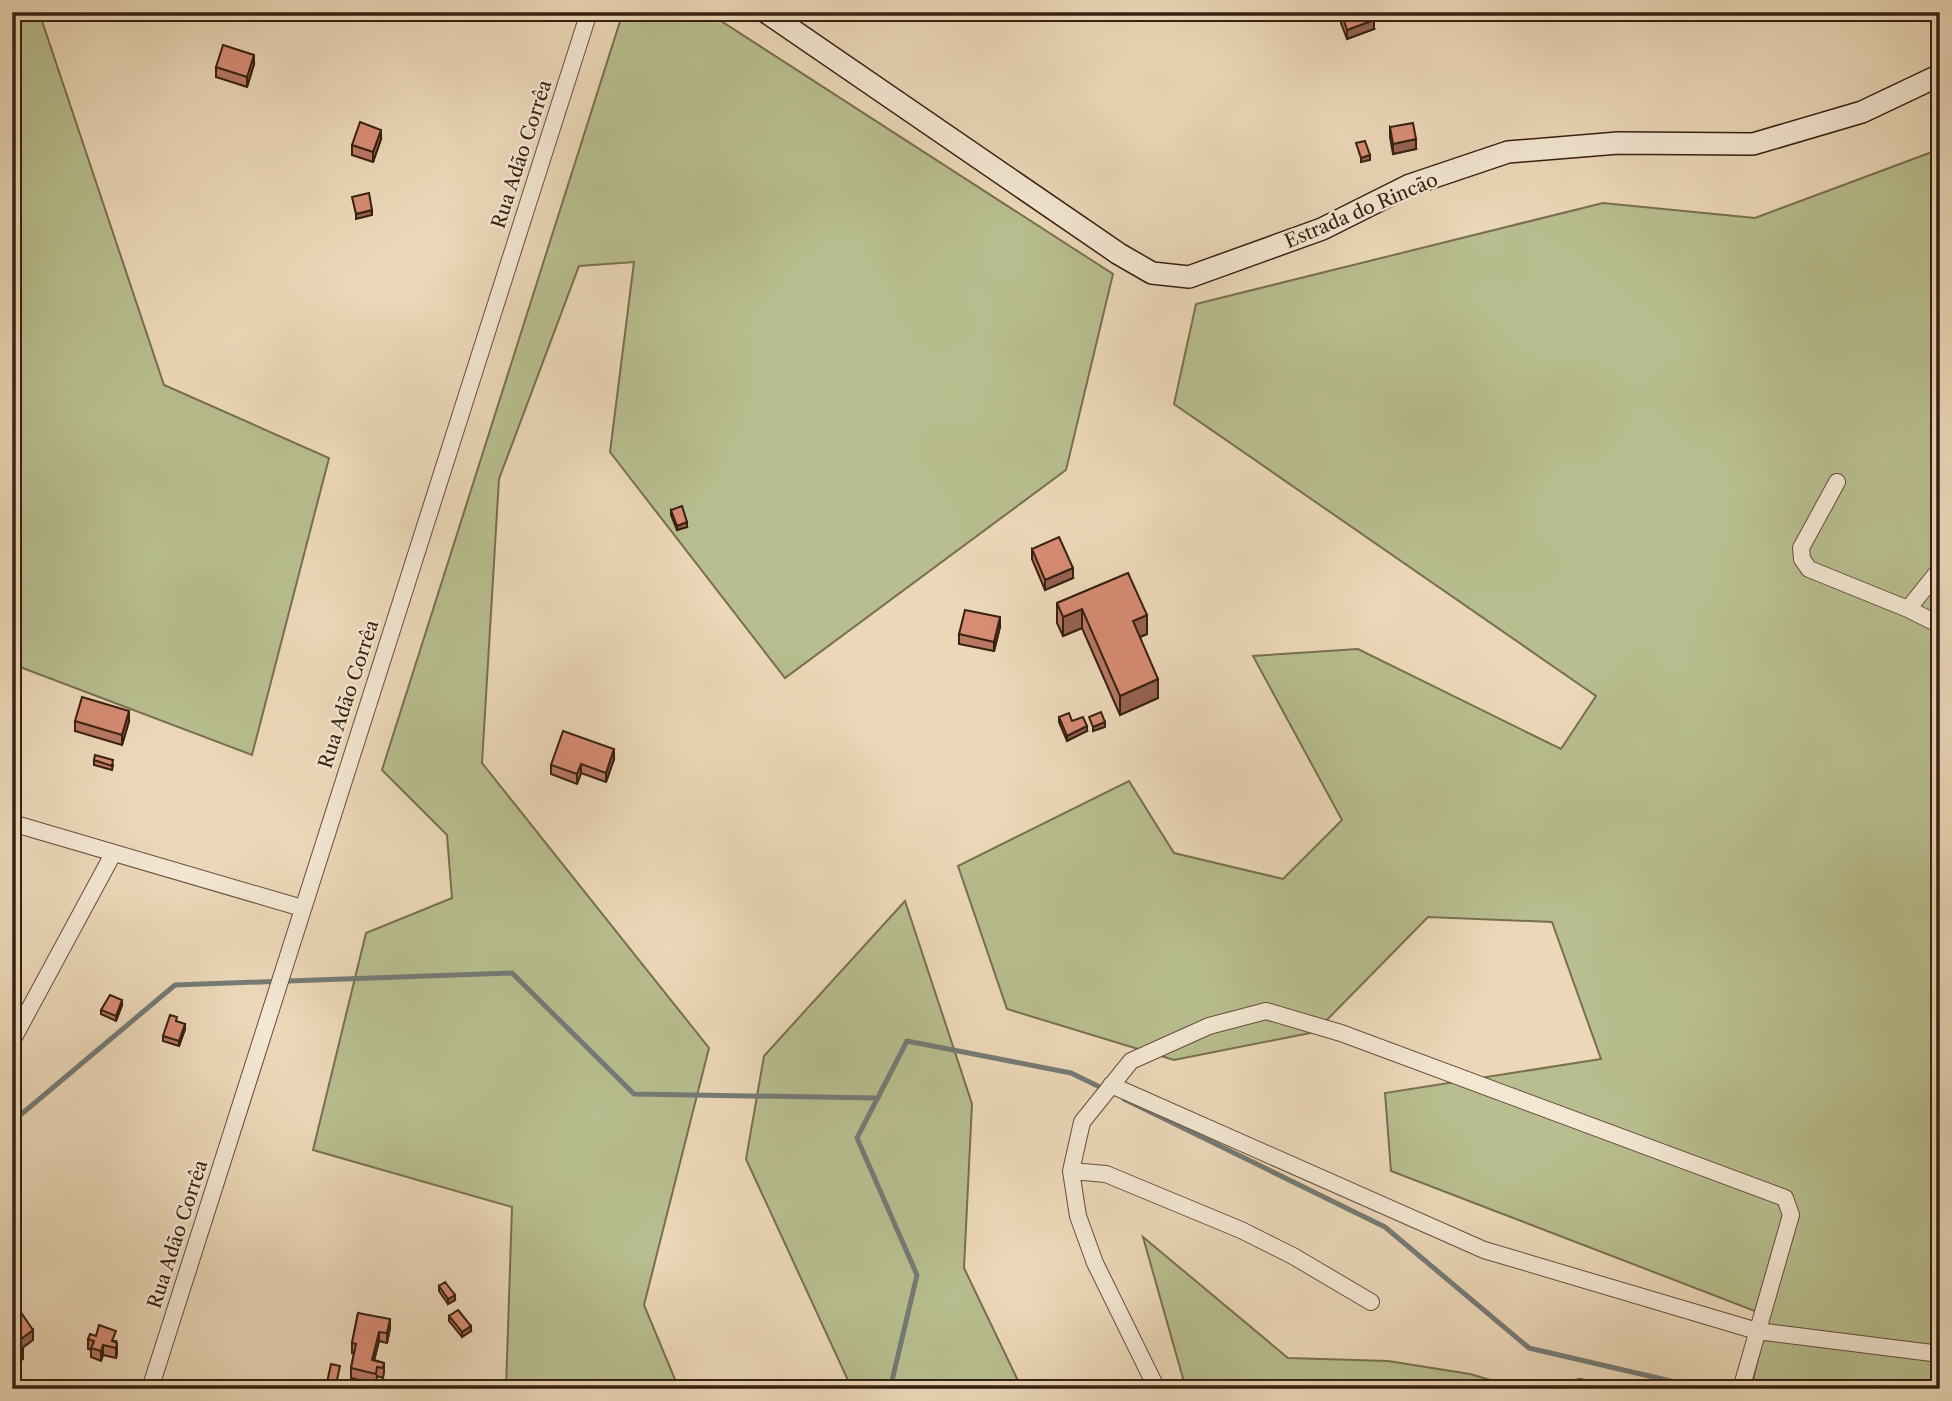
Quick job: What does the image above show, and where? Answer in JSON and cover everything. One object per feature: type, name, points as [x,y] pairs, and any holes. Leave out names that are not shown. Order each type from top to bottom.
[{"type":"street","name":"Rua Adão Corrêa","points":[[150,1389],[589,12]]},
{"type":"street","name":"Estrada do Rincão","points":[[766,12],[1119,254],[1152,274],[1189,277],[1322,229],[1410,185],[1508,152],[1618,143],[1753,144],[1862,113],[1940,75]]},
{"type":"street","points":[[1837,482],[1801,548],[1802,559],[1808,569],[1908,609],[1940,625]]},
{"type":"street","points":[[1908,609],[1940,569]]},
{"type":"street","points":[[12,823],[302,908]]},
{"type":"street","points":[[12,1041],[113,854]]},
{"type":"street","points":[[1157,1389],[1095,1263],[1078,1216],[1071,1171],[1082,1122],[1131,1061],[1209,1026],[1266,1012],[1341,1033],[1785,1198],[1791,1215],[1741,1389]]},
{"type":"street","points":[[1111,1085],[1484,1250],[1757,1331],[1940,1354]]},
{"type":"street","points":[[1071,1171],[1106,1174],[1241,1230],[1293,1256],[1371,1303]]},
{"type":"green space","points":[[12,12],[39,12],[164,385],[329,458],[252,755],[12,664]]},
{"type":"green space","points":[[623,12],[707,12],[1113,274],[1066,470],[785,678],[610,452],[634,262],[579,266],[499,479],[482,763],[709,1048],[644,1305],[679,1389],[506,1389],[512,1207],[313,1150],[366,933],[452,898],[447,835],[382,770]]},
{"type":"green space","points":[[1940,149],[1940,1389],[1751,1389],[1768,1316],[1391,1171],[1385,1093],[1601,1059],[1552,922],[1428,917],[1315,1032],[1174,1060],[1007,1009],[958,866],[1129,781],[1174,853],[1283,879],[1342,820],[1253,656],[1358,649],[1561,749],[1596,696],[1174,404],[1196,304],[1603,203],[1755,218]]},
{"type":"green space","points":[[905,901],[972,1104],[964,1268],[1022,1389],[852,1389],[746,1159],[764,1056]]},
{"type":"green space","points":[[1143,1237],[1288,1358],[1388,1361],[1470,1374],[1521,1389],[1186,1389]]},
{"type":"building","points":[[1371,12],[1374,20],[1347,30],[1341,13]]},
{"type":"building","points":[[223,45],[254,55],[247,77],[216,67]]},
{"type":"building","points":[[360,122],[381,130],[373,152],[352,145]]},
{"type":"building","points":[[1413,123],[1416,139],[1393,144],[1390,127]]},
{"type":"building","points":[[1365,141],[1370,155],[1361,158],[1356,143]]},
{"type":"building","points":[[369,193],[372,210],[356,214],[352,197]]},
{"type":"building","points":[[682,506],[687,522],[677,526],[671,510]]},
{"type":"building","points":[[1059,537],[1073,568],[1045,580],[1032,549]]},
{"type":"building","points":[[1128,573],[1147,615],[1133,621],[1158,679],[1120,696],[1082,609],[1063,617],[1057,603]]},
{"type":"building","points":[[965,610],[1000,617],[994,642],[959,634]]},
{"type":"building","points":[[82,697],[129,711],[122,735],[75,721]]},
{"type":"building","points":[[1101,712],[1105,722],[1093,727],[1089,717]]},
{"type":"building","points":[[1069,713],[1072,721],[1083,717],[1087,726],[1067,736],[1059,717]]},
{"type":"building","points":[[563,731],[614,749],[606,773],[581,764],[577,774],[551,765]]},
{"type":"building","points":[[95,755],[113,760],[112,766],[94,760]]},
{"type":"building","points":[[110,995],[122,1000],[116,1016],[101,1010]]},
{"type":"building","points":[[170,1015],[185,1024],[179,1041],[163,1036]]},
{"type":"building","points":[[445,1282],[455,1295],[448,1299],[439,1286]]},
{"type":"building","points":[[458,1310],[471,1326],[462,1332],[449,1316]]},
{"type":"building","points":[[358,1313],[390,1319],[387,1333],[379,1332],[372,1360],[384,1363],[383,1368],[377,1367],[376,1374],[351,1368],[356,1344],[352,1343]]},
{"type":"building","points":[[22,1314],[33,1330],[17,1342],[23,1349],[12,1357],[12,1321]]},
{"type":"building","points":[[99,1325],[116,1331],[112,1341],[117,1343],[116,1348],[103,1345],[101,1351],[91,1348],[94,1341],[88,1339],[90,1334],[96,1336]]},
{"type":"building","points":[[331,1364],[340,1366],[335,1389],[326,1387]]},
{"type":"waterway","points":[[12,1122],[175,985],[512,973],[634,1094],[877,1098]]},
{"type":"waterway","points":[[890,1389],[917,1275],[857,1138],[907,1041],[1071,1073],[1106,1090]]},
{"type":"waterway","points":[[1124,1099],[1385,1227],[1529,1348],[1705,1389]]}]
